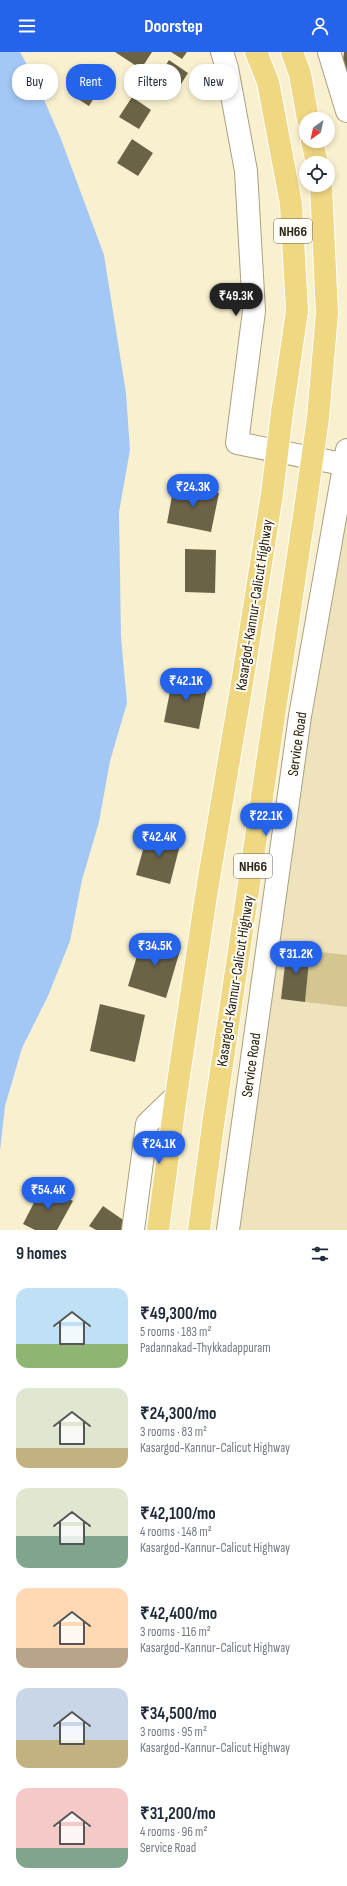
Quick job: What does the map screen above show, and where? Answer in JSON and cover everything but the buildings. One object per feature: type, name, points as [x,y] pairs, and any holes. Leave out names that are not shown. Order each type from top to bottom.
[{"type":"highway","name":"Kasargod-Kannur-Calicut Highway","points":[[158,1230],[176,1096],[206,896],[272,494],[297,311],[291,204],[268,82],[256,52]]},
{"type":"highway","points":[[292,52],[300,74],[307,112]]},
{"type":"highway","name":"Kasargod-Kannur-Calicut Highway","points":[[199,1230],[213,1125],[318,418],[326,313],[321,192]]},
{"type":"street","points":[[222,52],[227,68],[246,171],[254,311],[238,443],[346,460]]},
{"type":"street","points":[[329,52],[347,111]]},
{"type":"street","name":"Service Road","points":[[228,1230],[300,716],[346,460]]},
{"type":"street","points":[[133,1230],[147,1124],[176,1096]]},
{"type":"shaded area","points":[[347,480],[347,1230],[234,1230],[275,944]]},
{"type":"shaded area","points":[[310,951],[347,955],[347,1007],[305,1002]]},
{"type":"water","points":[[0,52],[20,52],[27,64],[12,64],[12,100],[44,100],[61,139],[104,255],[126,393],[130,450],[119,512],[121,637],[127,703],[110,761],[99,822],[82,880],[70,941],[48,996],[22,1048],[5,1106],[0,1151]]}]
